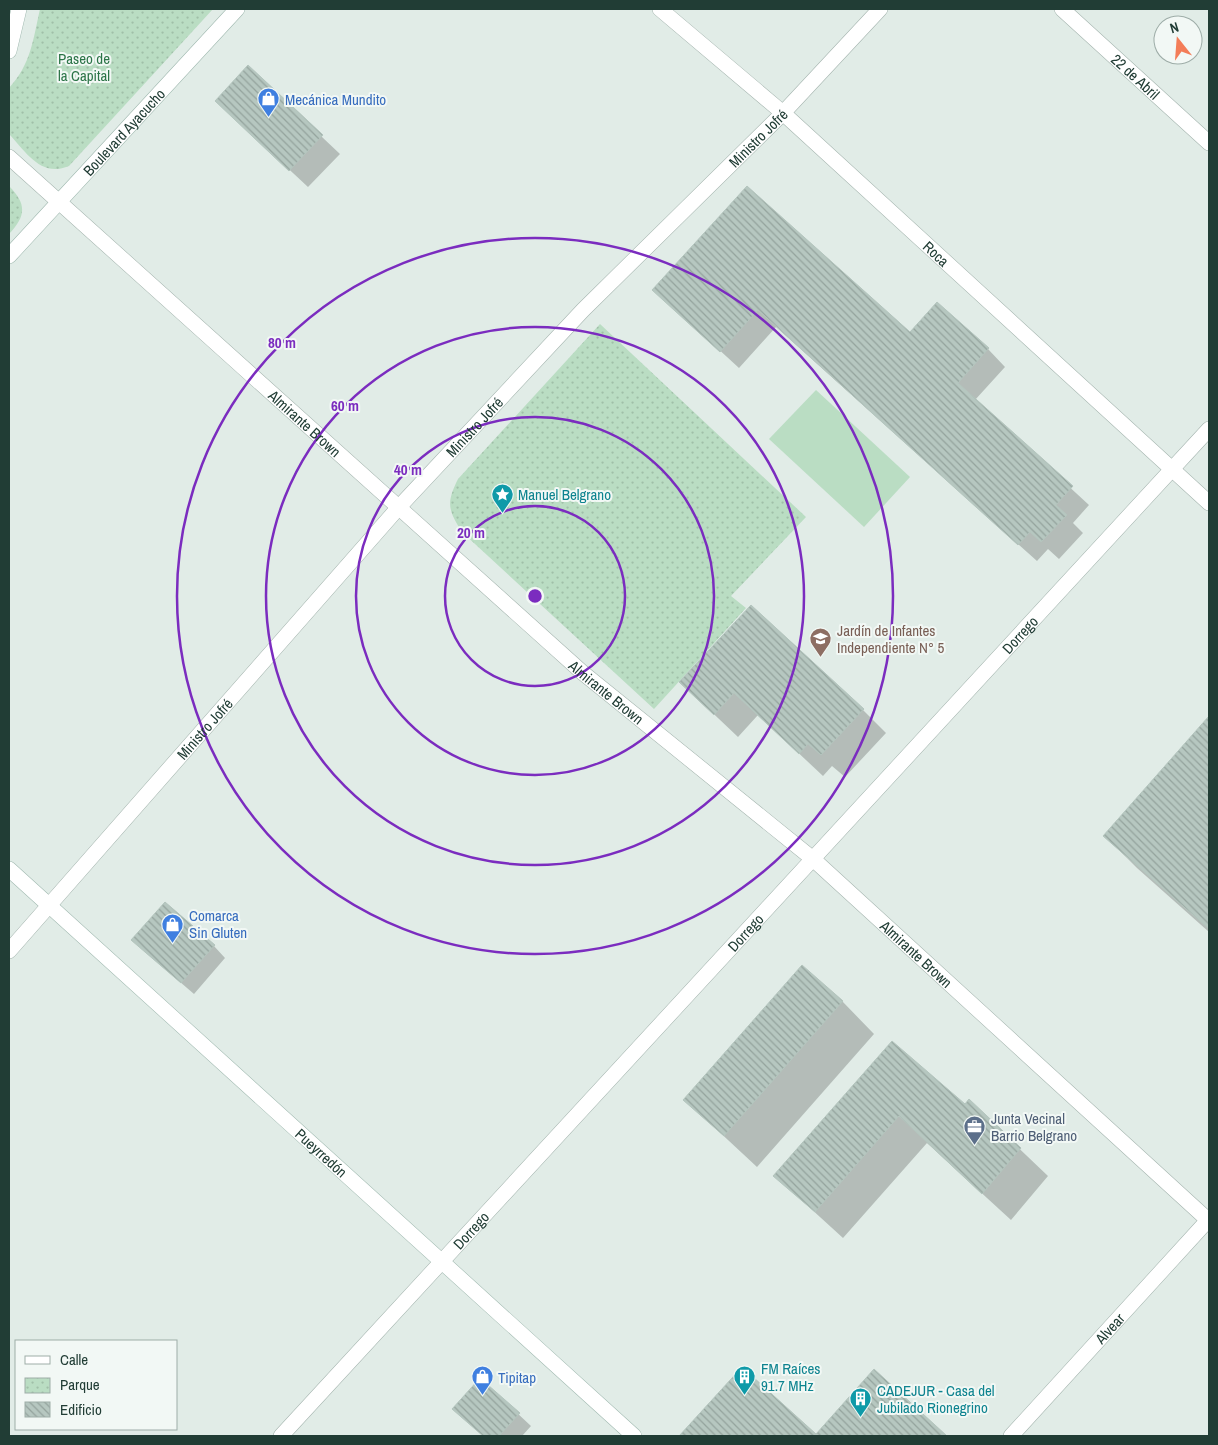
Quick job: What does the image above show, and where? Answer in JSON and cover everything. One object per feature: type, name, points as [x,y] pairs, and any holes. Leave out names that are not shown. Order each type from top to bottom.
[{"type":"street","points":[[9,51],[19,9]]},
{"type":"street","name":"Boulevard Ayacucho","points":[[9,256],[237,9]]},
{"type":"street","name":"Roca","points":[[660,9],[783,113],[1209,503]]},
{"type":"street","name":"Ministro Jofré","points":[[9,952],[399,507],[583,310],[783,113],[880,9]]},
{"type":"street","name":"22 de Abril","points":[[1062,9],[1209,143]]},
{"type":"street","name":"Almirante Brown","points":[[9,157],[583,673],[813,859],[1209,1220]]},
{"type":"street","name":"Dorrego","points":[[281,1436],[1209,429]]},
{"type":"street","name":"Pueyrredón","points":[[9,869],[634,1436]]},
{"type":"street","name":"Alvear","points":[[1011,1436],[1209,1220]]},
{"type":"green space","name":"Paseo de la Capital","points":[[40,9],[213,9],[69,166],[50,169],[35,161],[9,134],[9,88],[27,61]]},
{"type":"green space","points":[[9,186],[19,199],[22,210],[19,221],[9,234]]},
{"type":"green space","points":[[600,324],[806,517],[731,596],[746,608],[654,709],[462,532],[451,512],[450,506],[458,479]]},
{"type":"green space","points":[[816,390],[910,477],[864,527],[769,439]]},
{"type":"building","name":"Mecánica Mundito","points":[[248,65],[323,135],[289,171],[215,101]]},
{"type":"building","points":[[747,186],[910,332],[937,302],[989,348],[958,383],[1073,486],[1056,505],[1067,515],[1041,542],[1030,532],[1018,545],[758,310],[720,352],[652,290]]},
{"type":"building","name":"Jardín de Infantes Independiente N° 5","points":[[751,605],[864,709],[821,755],[808,744],[799,754],[734,693],[714,715],[679,682]]},
{"type":"building","points":[[1209,716],[1209,929],[1103,836]]},
{"type":"building","name":"Comarca Sin Gluten","points":[[165,902],[215,945],[181,983],[131,940]]},
{"type":"building","points":[[802,965],[843,1001],[724,1136],[683,1100]]},
{"type":"building","points":[[892,1041],[965,1104],[969,1099],[1021,1148],[982,1194],[899,1116],[815,1212],[773,1176]]},
{"type":"building","points":[[742,1367],[816,1434],[874,1369],[947,1436],[679,1436]]},
{"type":"building","name":"Tipitap","points":[[480,1378],[520,1413],[499,1436],[483,1436],[452,1409]]},
{"type":"place","name":"Mecánica Mundito","points":[[269,118]]},
{"type":"place","name":"Manuel Belgrano","points":[[502,513]]},
{"type":"place","name":"Jardín de Infantes Independiente N° 5","points":[[821,658]]},
{"type":"place","name":"Comarca Sin Gluten","points":[[173,943]]},
{"type":"place","name":"Junta Vecinal Barrio Belgrano","points":[[975,1146]]},
{"type":"place","name":"Tipitap","points":[[482,1396]]},
{"type":"place","name":"FM Raíces 91.7 MHz","points":[[745,1396]]},
{"type":"place","name":"CADEJUR - Casa del Jubilado Rionegrino","points":[[861,1418]]}]
